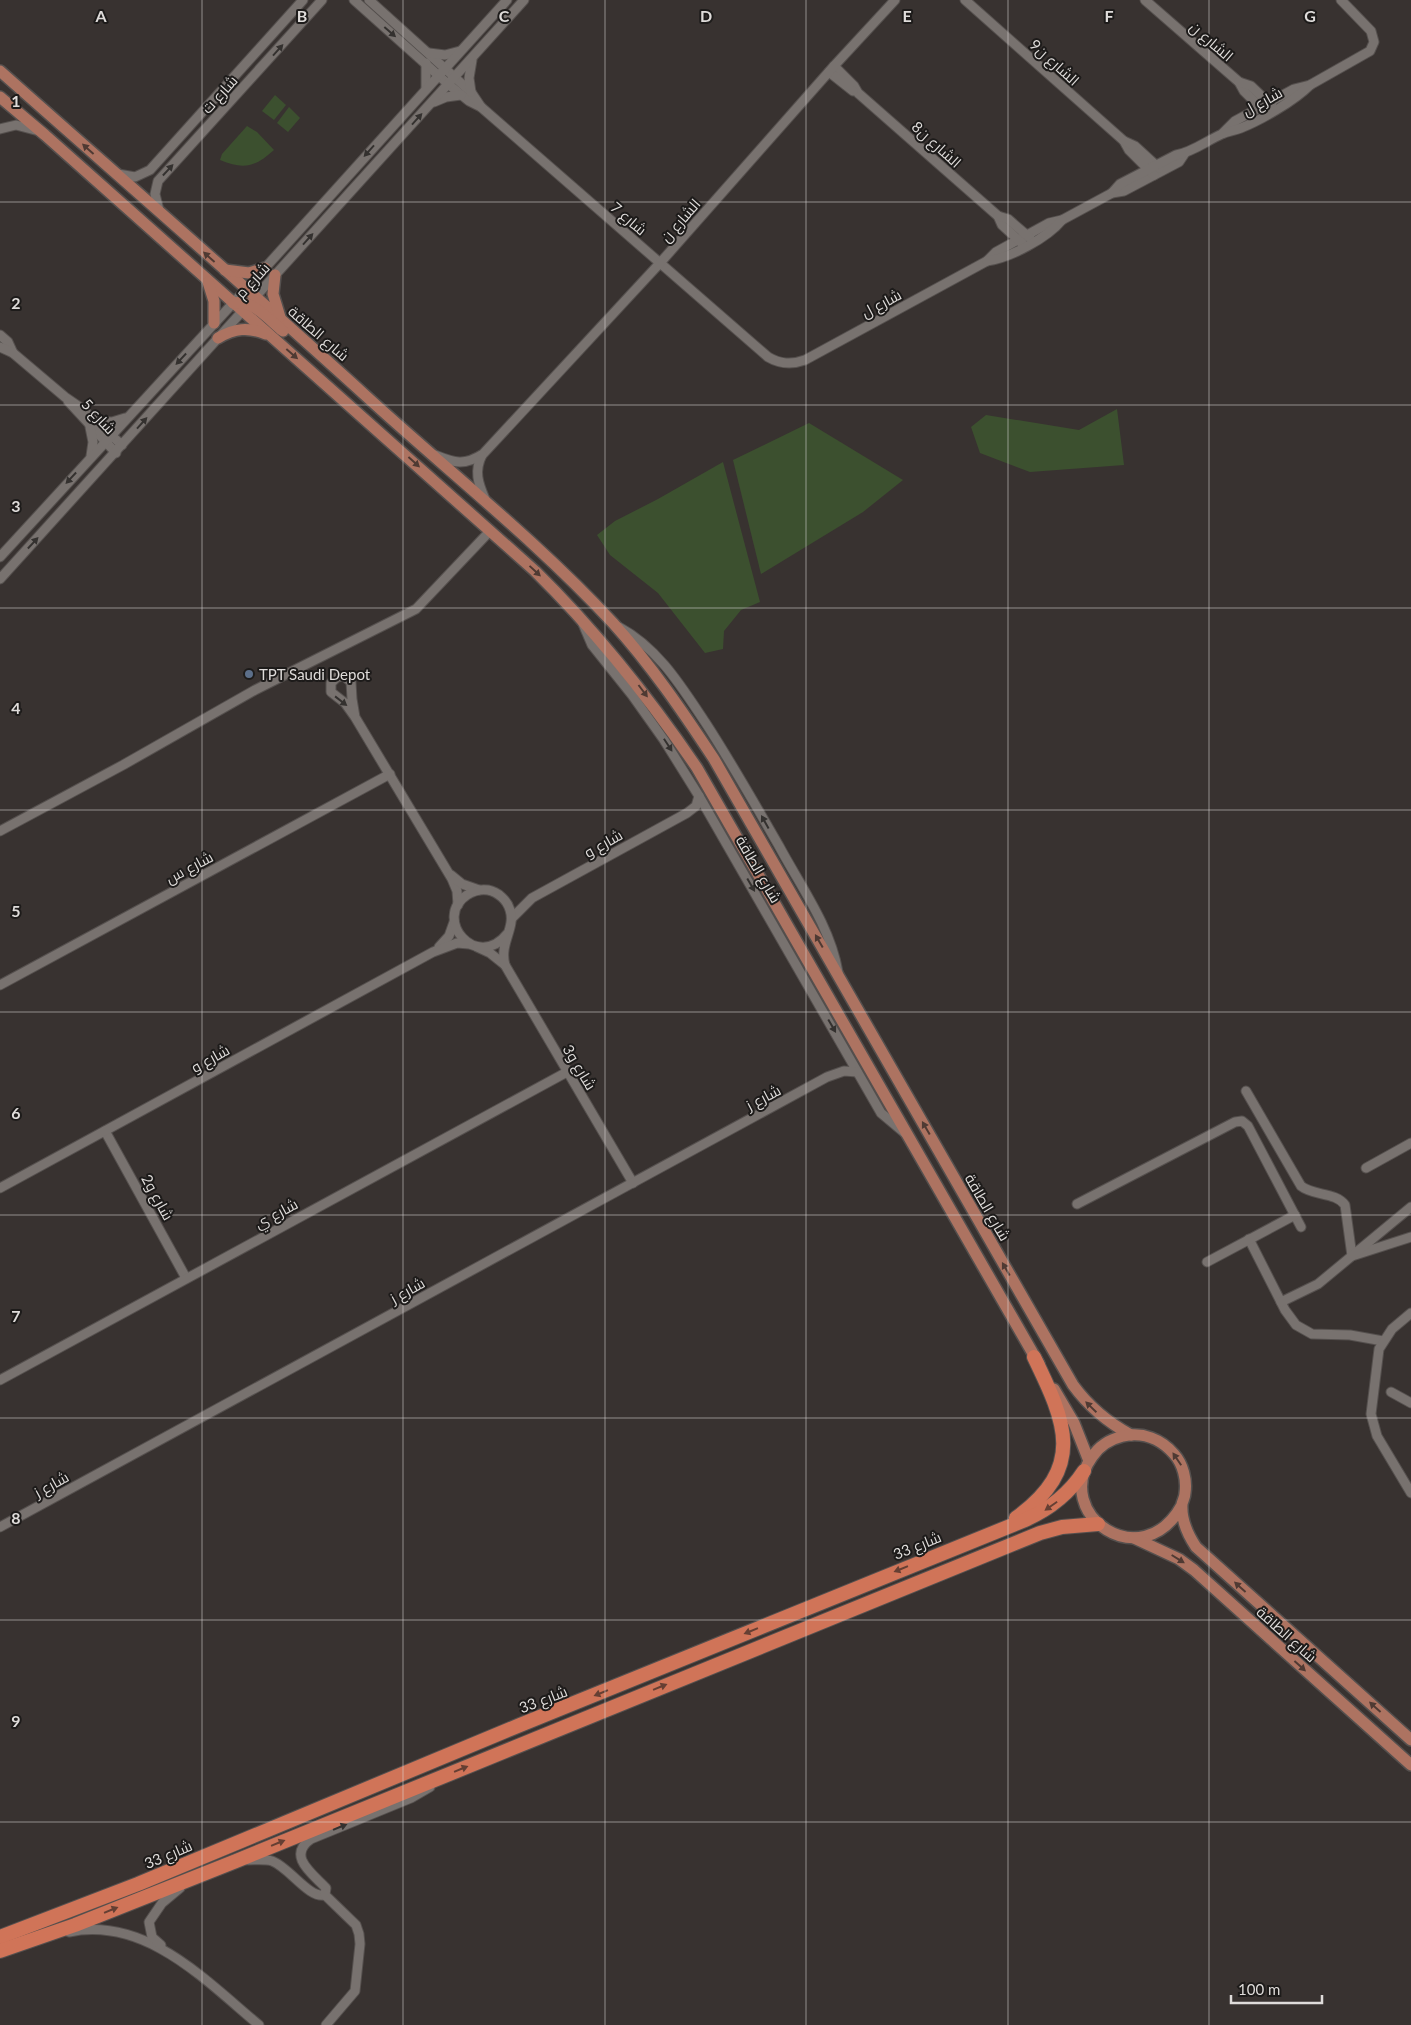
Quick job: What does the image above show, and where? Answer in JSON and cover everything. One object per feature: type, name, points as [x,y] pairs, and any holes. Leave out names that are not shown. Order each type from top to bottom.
[{"type":"highway","points":[[982,1537],[1016,1518],[1038,1500],[1054,1479],[1061,1460],[1064,1439],[1061,1420],[1054,1398],[1034,1357]]},
{"type":"highway","name":"شارع 33","points":[[0,1937],[138,1884],[520,1725],[1025,1520],[1045,1510],[1063,1497],[1087,1466]]},
{"type":"highway","name":"شارع 33","points":[[0,1952],[236,1861],[1040,1533],[1062,1527],[1098,1524]]},
{"type":"main road","name":"شارع الطاقة","points":[[0,70],[224,270],[244,300],[274,338],[535,571],[582,619],[631,675],[697,768],[1034,1357],[1074,1423],[1087,1466]]},
{"type":"main road","name":"شارع الطاقة","points":[[0,97],[207,280],[282,321],[337,368],[486,502],[569,579],[613,624],[683,711],[709,751],[839,975],[1072,1385],[1087,1404],[1102,1417],[1131,1435]]},
{"type":"main road","points":[[152,230],[244,300],[338,378],[365,395]]},
{"type":"main road","points":[[224,270],[249,273],[265,268]]},
{"type":"main road","points":[[275,275],[273,294],[282,321]]},
{"type":"main road","points":[[207,280],[214,301],[214,323]]},
{"type":"main road","points":[[218,338],[228,332],[247,329],[274,338]]},
{"type":"main road","points":[[1131,1435],[1144,1436],[1156,1440],[1167,1447],[1176,1456],[1182,1467],[1185,1480],[1185,1493],[1182,1505],[1176,1516],[1163,1529],[1146,1536],[1134,1538],[1115,1534],[1098,1524],[1091,1515],[1083,1494],[1087,1466],[1095,1452],[1121,1436],[1131,1435]]},
{"type":"main road","name":"شارع الطاقة","points":[[1182,1505],[1185,1527],[1196,1547],[1411,1740]]},
{"type":"main road","name":"شارع الطاقة","points":[[1134,1538],[1167,1553],[1194,1570],[1411,1765]]},
{"type":"street","name":"شارع ت","points":[[115,174],[135,177],[150,170],[303,0]]},
{"type":"street","name":"شارع ت","points":[[160,213],[155,194],[158,181],[322,0]]},
{"type":"street","name":"شارع 7","points":[[354,0],[448,84],[469,101],[481,107],[768,357],[785,364]]},
{"type":"street","name":"شارع 7","points":[[368,0],[446,68],[471,92],[481,107]]},
{"type":"street","name":"شارع م","points":[[0,579],[218,338],[265,268],[507,0]]},
{"type":"street","name":"شارع م","points":[[0,557],[214,323],[275,275],[524,0]]},
{"type":"street","name":"الشارع ن","points":[[429,452],[456,462],[465,463],[483,454],[660,264],[894,0]]},
{"type":"street","name":"الشارع ن","points":[[1145,0],[1239,82],[1244,91],[1268,109]]},
{"type":"street","points":[[1333,0],[1366,26]]},
{"type":"street","points":[[1341,0],[1366,26]]},
{"type":"street","name":"الشارع ن9","points":[[968,1],[1124,142],[1128,150],[1155,170]]},
{"type":"street","name":"شارع ل","points":[[785,364],[804,360],[987,262],[996,252],[1053,231],[1062,220],[1112,193],[1120,184],[1179,162],[1185,153],[1223,133],[1235,121],[1298,97],[1310,85],[1365,56],[1373,47],[1374,37],[1366,26]]},
{"type":"street","points":[[428,53],[445,55],[461,51]]},
{"type":"street","points":[[471,92],[469,78],[473,57]]},
{"type":"street","points":[[426,63],[426,89]]},
{"type":"street","name":"الشارع ن8","points":[[832,69],[854,86],[858,93],[998,216],[1008,219],[1031,238]]},
{"type":"street","points":[[235,74],[246,85]]},
{"type":"street","points":[[432,103],[446,97],[462,95]]},
{"type":"street","points":[[0,129],[16,124],[45,135]]},
{"type":"street","name":"الشارع ن8","points":[[998,216],[1002,225],[1022,243]]},
{"type":"street","name":"شارع 5","points":[[0,335],[8,342],[13,353]]},
{"type":"street","name":"شارع 5","points":[[0,346],[13,353],[65,397],[119,449]]},
{"type":"street","points":[[90,458],[93,442],[93,424],[112,422],[128,416]]},
{"type":"street","points":[[483,454],[478,465],[477,474],[486,502]]},
{"type":"street","points":[[46,505],[59,515]]},
{"type":"street","points":[[0,831],[123,765],[255,690],[416,609],[490,531]]},
{"type":"street","name":"شارع الطاقة","points":[[582,619],[592,645],[648,717],[700,796],[882,1113],[907,1134]]},
{"type":"street","points":[[356,717],[448,872],[457,891],[458,905],[454,922],[456,931],[473,945],[486,947],[495,945],[508,933]]},
{"type":"street","name":"شارع س","points":[[0,986],[390,774]]},
{"type":"street","name":"شارع و","points":[[512,918],[532,898],[687,813],[696,806],[700,796]]},
{"type":"street","name":"شارع و","points":[[687,813],[701,809],[709,812]]},
{"type":"street","points":[[448,872],[462,884],[497,894],[504,899],[510,908],[512,918],[503,949],[505,966]]},
{"type":"street","points":[[458,905],[471,893],[479,890]]},
{"type":"street","name":"شارع و","points":[[504,899],[518,901],[532,898]]},
{"type":"street","name":"شارع و","points":[[433,952],[446,940],[454,922]]},
{"type":"street","name":"شارع و","points":[[0,1188],[433,952],[457,943],[473,945]]},
{"type":"street","name":"شارع و3","points":[[473,945],[490,953],[505,966],[633,1182]]},
{"type":"street","name":"شارع ز","points":[[827,1077],[843,1064],[848,1054]]},
{"type":"street","name":"شارع ز","points":[[0,1527],[827,1077],[844,1071],[857,1072]]},
{"type":"street","name":"شارع ي","points":[[0,1380],[567,1072]]},
{"type":"street","points":[[1246,1091],[1301,1186],[1338,1199],[1346,1205],[1352,1256]]},
{"type":"street","points":[[1077,1204],[1235,1122],[1242,1122],[1248,1126],[1301,1227]]},
{"type":"street","name":"شارع و2","points":[[105,1130],[186,1278]]},
{"type":"street","points":[[1366,1168],[1411,1143]]},
{"type":"street","points":[[1281,1302],[1313,1287],[1411,1207]]},
{"type":"street","points":[[1208,1262],[1295,1215]]},
{"type":"street","points":[[1352,1256],[1411,1237]]},
{"type":"street","points":[[1249,1240],[1281,1302],[1296,1325],[1312,1334],[1350,1335],[1383,1342]]},
{"type":"street","points":[[1411,1313],[1392,1329],[1383,1342],[1376,1364],[1371,1408],[1377,1436],[1411,1493]]},
{"type":"street","points":[[1391,1392],[1411,1404]]},
{"type":"street","points":[[326,1895],[326,1888],[302,1863],[301,1852],[306,1842],[411,1798],[432,1786],[442,1777]]},
{"type":"street","points":[[236,1861],[263,1859],[272,1861],[285,1868],[315,1894],[326,1895],[356,1926],[360,1934],[360,1944],[355,1991],[326,2025]]},
{"type":"street","points":[[178,1960],[152,1937],[149,1927],[151,1917],[175,1891],[212,1870]]},
{"type":"street","points":[[25,1943],[74,1931],[113,1932],[138,1937],[190,1967],[259,2025]]},
{"type":"green space","points":[[275,95],[286,105],[274,120],[262,111]]},
{"type":"green space","points":[[289,107],[300,118],[288,132],[277,123]]},
{"type":"green space","points":[[247,126],[257,132],[274,150],[261,160],[249,165],[236,165],[220,160],[222,154]]},
{"type":"green space","points":[[1117,409],[1124,465],[1030,472],[980,453],[971,427],[986,415],[1079,430]]},
{"type":"green space","points":[[809,423],[903,480],[863,512],[761,574],[733,460]]},
{"type":"green space","points":[[723,462],[760,602],[741,610],[724,631],[723,649],[705,653],[658,593],[610,555],[597,535],[615,521]]},
{"type":"place","name":"TPT Saudi Depot","points":[[249,674]]}]
